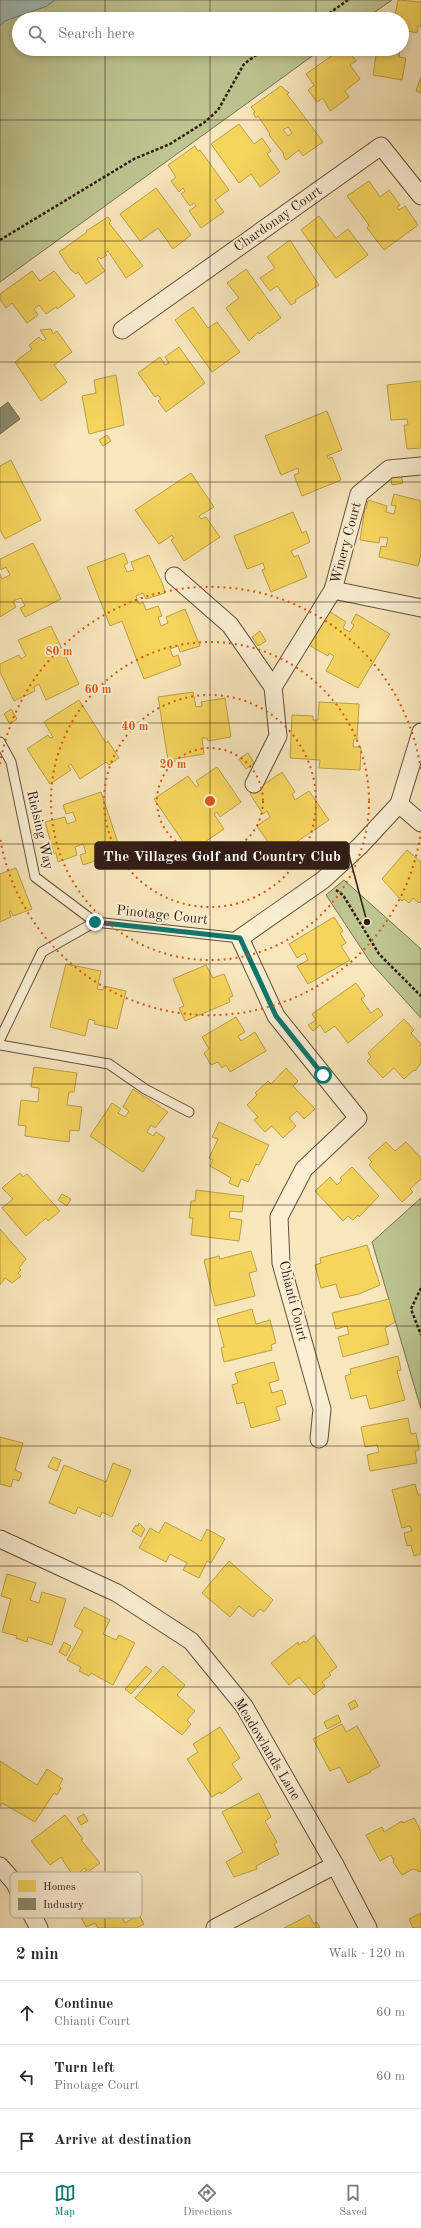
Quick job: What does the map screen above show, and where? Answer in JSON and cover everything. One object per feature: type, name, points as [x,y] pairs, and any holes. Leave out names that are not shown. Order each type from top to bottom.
[{"type":"street","name":"Chardonay Court","points":[[122,330],[381,146],[421,196]]},
{"type":"street","name":"Winery Court","points":[[273,687],[333,590],[359,494],[389,469],[421,466]]},
{"type":"street","points":[[174,576],[230,626],[273,687],[278,736],[254,784]]},
{"type":"street","name":"Winery Court","points":[[333,590],[421,608]]},
{"type":"street","points":[[240,938],[323,880],[360,846],[399,804],[421,732]]},
{"type":"street","points":[[399,804],[421,823]]},
{"type":"street","name":"Chianti Court","points":[[240,938],[276,1016],[358,1118],[304,1169],[279,1217],[281,1263],[322,1409],[319,1439]]},
{"type":"street","name":"Meadowlands Lane","points":[[0,1539],[117,1593],[191,1641],[244,1706],[335,1865],[368,1928]]},
{"type":"street","points":[[215,1928],[335,1865]]},
{"type":"street","points":[[0,1866],[10,1877]]},
{"type":"street","points":[[34,1918],[39,1928]]},
{"type":"lane","name":"Rielsing Way","points":[[0,742],[11,762],[35,878],[95,922]]},
{"type":"lane","name":"Pinotage Court","points":[[0,1039],[42,952],[95,922],[240,938]]},
{"type":"lane","points":[[0,1045],[109,1064],[145,1089],[190,1112]]},
{"type":"path","points":[[331,12],[348,0]]},
{"type":"path","points":[[0,240],[134,159],[170,144],[205,122],[218,110],[244,64],[255,56]]},
{"type":"path","points":[[323,880],[343,895],[379,954],[421,996]]},
{"type":"path","points":[[421,1288],[411,1309],[421,1336]]},
{"type":"green space","points":[[0,0],[392,0],[375,12],[12,12],[12,56],[312,56],[0,282]]},
{"type":"green space","points":[[344,880],[421,949],[421,1018],[371,963],[326,895]]},
{"type":"green space","points":[[421,1198],[421,1409],[372,1242]]},
{"type":"water","points":[[0,0],[55,0],[47,6],[30,12],[12,12],[12,18],[0,25]]},
{"type":"building: Homes","points":[[398,0],[421,2],[421,27],[418,26],[417,33],[409,31],[409,12],[396,12]]},
{"type":"building: Homes","points":[[331,56],[352,56],[356,61],[350,65],[360,79],[345,91],[349,97],[330,111],[323,98],[317,102],[308,90],[314,85],[306,74]]},
{"type":"building: Homes","points":[[376,56],[399,56],[406,58],[402,80],[373,75]]},
{"type":"building: Homes","points":[[421,77],[421,93],[416,91]]},
{"type":"building: Homes","points":[[281,86],[289,93],[287,94],[323,142],[303,156],[299,150],[286,160],[283,155],[284,154],[269,135],[270,134],[258,116],[256,118],[253,113],[255,112],[251,107]],"holes":[[[288,127],[292,133],[288,136],[283,130]]]},
{"type":"building: Homes","points":[[239,124],[254,144],[262,138],[271,151],[267,154],[280,172],[260,187],[251,174],[239,183],[211,144]]},
{"type":"building: Homes","points":[[195,146],[198,151],[200,150],[229,190],[215,200],[224,212],[201,228],[189,211],[196,206],[194,203],[190,206],[181,194],[185,191],[183,188],[179,192],[171,181],[176,177],[168,165]]},
{"type":"building: Homes","points":[[369,181],[380,197],[389,190],[400,205],[397,207],[399,210],[405,206],[418,225],[384,250],[367,228],[369,225],[347,196]]},
{"type":"building: Homes","points":[[156,188],[191,235],[173,249],[158,228],[140,241],[120,214]]},
{"type":"building: Homes","points":[[319,216],[336,238],[348,229],[368,255],[336,278],[301,230]]},
{"type":"building: Homes","points":[[108,217],[111,221],[109,223],[143,266],[126,278],[108,251],[105,253],[107,255],[101,259],[99,257],[97,259],[105,271],[86,284],[78,272],[76,274],[70,269],[59,252],[87,232],[86,231]]},
{"type":"building: Homes","points":[[290,240],[319,285],[295,300],[296,302],[291,305],[277,286],[270,291],[260,278],[275,268],[267,257]]},
{"type":"building: Homes","points":[[246,269],[281,318],[259,334],[258,332],[249,341],[226,308],[239,298],[227,283]]},
{"type":"building: Homes","points":[[32,271],[40,281],[54,271],[75,296],[57,309],[56,307],[46,314],[39,305],[34,309],[38,315],[27,323],[12,303],[6,308],[0,299],[0,294]]},
{"type":"building: Homes","points":[[193,307],[208,328],[217,322],[240,352],[212,372],[175,320]]},
{"type":"building: Homes","points":[[51,329],[53,334],[57,331],[72,352],[54,365],[67,382],[41,401],[15,362],[32,349],[29,345],[39,337],[43,341],[46,339],[40,330]]},
{"type":"building: Homes","points":[[179,347],[205,383],[166,412],[158,401],[161,399],[158,395],[155,397],[138,373],[160,357],[165,365],[169,363],[165,357]]},
{"type":"building: Homes","points":[[116,375],[124,425],[89,434],[82,396],[96,393],[94,380]]},
{"type":"building: Homes","points":[[421,381],[421,448],[407,449],[404,425],[408,425],[407,419],[391,420],[387,385]]},
{"type":"building: Homes","points":[[327,411],[342,450],[327,456],[328,459],[332,457],[341,480],[302,496],[294,475],[299,473],[298,468],[281,475],[265,436]]},
{"type":"building: Homes","points":[[107,435],[111,441],[103,446],[99,440]]},
{"type":"building: Homes","points":[[11,460],[41,520],[5,539],[0,530],[0,466]]},
{"type":"building: Homes","points":[[191,473],[214,507],[199,516],[201,519],[206,517],[220,537],[184,561],[171,540],[174,538],[172,535],[159,544],[135,510]]},
{"type":"building: Homes","points":[[400,473],[403,483],[392,485],[390,475]]},
{"type":"building: Homes","points":[[394,494],[421,501],[421,554],[418,566],[379,557],[381,546],[386,547],[388,538],[380,537],[379,543],[360,540],[365,508],[366,509],[368,500],[387,506],[386,512],[394,514],[396,506],[391,505]]},
{"type":"building: Homes","points":[[293,512],[302,533],[306,531],[310,542],[291,551],[294,557],[298,555],[307,577],[271,592],[262,570],[265,569],[263,563],[247,569],[234,536]]},
{"type":"building: Homes","points":[[33,543],[61,599],[25,617],[20,608],[25,606],[21,598],[13,601],[16,607],[0,617],[0,574],[2,579],[10,575],[6,567],[1,570],[0,559]]},
{"type":"building: Homes","points":[[124,553],[128,563],[124,565],[127,572],[134,570],[131,562],[149,555],[163,585],[165,593],[146,599],[143,593],[136,596],[139,604],[143,602],[146,610],[158,606],[162,616],[158,617],[161,626],[168,623],[166,617],[185,609],[200,646],[180,652],[178,646],[170,649],[173,657],[178,655],[181,665],[144,679],[122,621],[110,626],[87,567]]},
{"type":"building: Homes","points":[[327,610],[346,622],[343,628],[350,632],[354,625],[351,623],[356,614],[390,634],[358,688],[326,671],[334,656],[329,653],[328,656],[307,644]]},
{"type":"building: Homes","points":[[51,626],[79,684],[46,700],[39,684],[34,687],[35,691],[14,701],[0,672],[0,664],[19,655],[21,659],[26,656],[18,640]]},
{"type":"building: Homes","points":[[260,631],[266,641],[258,646],[252,637]]},
{"type":"building: Homes","points":[[193,692],[196,707],[202,706],[201,702],[225,698],[231,737],[208,741],[207,738],[202,738],[204,754],[168,760],[158,697]]},
{"type":"building: Homes","points":[[79,700],[106,743],[108,741],[119,758],[109,765],[106,762],[80,779],[71,764],[68,766],[71,770],[50,784],[27,749],[48,735],[50,738],[53,737],[44,722]]},
{"type":"building: Homes","points":[[319,702],[359,704],[357,739],[354,739],[353,747],[361,747],[360,770],[319,768],[320,760],[290,758],[292,715],[313,716],[313,720],[318,720]]},
{"type":"building: Homes","points":[[11,709],[17,719],[10,724],[4,714]]},
{"type":"building: Homes","points":[[248,753],[254,763],[246,769],[239,759]]},
{"type":"building: Homes","points":[[217,767],[241,802],[220,817],[217,812],[214,814],[224,829],[190,852],[154,799],[188,776],[196,787],[199,785],[196,781]]},
{"type":"building: Homes","points":[[282,772],[295,792],[292,794],[295,800],[309,791],[329,820],[277,855],[257,826],[270,817],[267,811],[263,814],[250,794]]},
{"type":"building: Homes","points":[[101,792],[121,852],[83,865],[80,855],[86,853],[83,844],[75,847],[77,855],[58,862],[56,853],[54,854],[45,822],[65,817],[67,824],[76,821],[73,812],[66,814],[63,805]]},
{"type":"building: Homes","points":[[407,850],[421,862],[421,901],[419,903],[413,898],[409,903],[404,899],[402,901],[382,879]]},
{"type":"building: Homes","points":[[16,868],[32,909],[13,916],[11,911],[9,911],[11,917],[0,922],[0,874]]},
{"type":"building: Homes","points":[[334,917],[343,931],[340,933],[346,943],[341,946],[350,960],[308,984],[297,966],[308,960],[305,953],[297,958],[289,944]]},
{"type":"building: Homes","points":[[66,964],[101,971],[97,989],[103,990],[104,986],[126,991],[117,1029],[94,1024],[95,1021],[89,1019],[85,1036],[50,1027]]},
{"type":"building: Homes","points":[[206,965],[213,978],[224,974],[233,996],[229,998],[230,1002],[185,1021],[179,1008],[184,1006],[173,979]]},
{"type":"building: Homes","points":[[356,983],[365,996],[361,999],[371,1013],[378,1008],[383,1015],[348,1043],[335,1026],[325,1033],[320,1025],[313,1031],[308,1025],[316,1020],[312,1014]]},
{"type":"building: Homes","points":[[236,1017],[245,1032],[238,1036],[241,1041],[255,1032],[266,1051],[230,1072],[226,1065],[222,1068],[218,1062],[211,1065],[204,1053],[209,1049],[202,1037]]},
{"type":"building: Homes","points":[[404,1019],[414,1030],[411,1033],[421,1044],[421,1063],[415,1071],[414,1070],[404,1079],[394,1068],[383,1078],[367,1061],[371,1057],[368,1053]]},
{"type":"building: Homes","points":[[34,1067],[77,1073],[74,1092],[69,1092],[67,1105],[82,1107],[79,1131],[70,1130],[69,1142],[25,1136],[26,1126],[18,1125],[21,1100],[38,1102],[39,1088],[31,1087]]},
{"type":"building: Homes","points":[[286,1068],[298,1081],[293,1086],[315,1109],[304,1119],[297,1111],[289,1118],[296,1126],[283,1138],[272,1126],[265,1132],[254,1120],[258,1117],[247,1105],[257,1095],[255,1093],[268,1081],[271,1084]]},
{"type":"building: Homes","points":[[133,1089],[168,1112],[155,1128],[151,1125],[147,1132],[153,1136],[156,1132],[165,1138],[143,1172],[90,1136],[112,1103],[121,1109],[118,1113],[125,1117],[129,1111],[123,1107]]},
{"type":"building: Homes","points":[[219,1122],[269,1145],[259,1165],[256,1164],[248,1182],[241,1179],[238,1187],[229,1183],[231,1178],[210,1166],[213,1160],[209,1158],[218,1139],[212,1137]]},
{"type":"building: Homes","points":[[386,1142],[395,1151],[406,1142],[421,1158],[421,1179],[410,1189],[413,1192],[402,1202],[369,1165],[372,1162],[368,1158]]},
{"type":"building: Homes","points":[[352,1167],[379,1196],[359,1217],[358,1215],[353,1220],[348,1216],[343,1221],[315,1191],[330,1177],[337,1185],[342,1180],[340,1178]]},
{"type":"building: Homes","points":[[20,1173],[23,1177],[27,1174],[60,1211],[48,1221],[46,1218],[26,1236],[2,1208],[13,1199],[2,1188]]},
{"type":"building: Homes","points":[[196,1190],[244,1196],[242,1212],[230,1211],[229,1218],[242,1220],[239,1241],[191,1235],[193,1218],[189,1218],[191,1201],[195,1201]]},
{"type":"building: Homes","points":[[62,1194],[71,1199],[67,1206],[58,1200]]},
{"type":"building: Homes","points":[[0,1229],[26,1259],[19,1268],[21,1270],[18,1273],[21,1276],[12,1283],[5,1278],[0,1285]]},
{"type":"building: Homes","points":[[367,1245],[380,1285],[359,1294],[340,1298],[336,1284],[321,1288],[315,1265],[321,1263],[320,1258]]},
{"type":"building: Homes","points":[[251,1251],[257,1271],[249,1273],[255,1296],[215,1306],[204,1260],[219,1256],[220,1259]]},
{"type":"building: Homes","points":[[389,1299],[395,1322],[385,1328],[389,1344],[343,1357],[338,1337],[349,1334],[347,1326],[336,1329],[332,1313]]},
{"type":"building: Homes","points":[[252,1309],[256,1324],[270,1320],[276,1343],[271,1345],[272,1350],[224,1362],[221,1348],[224,1347],[217,1319]]},
{"type":"building: Homes","points":[[398,1356],[401,1370],[397,1371],[405,1400],[370,1409],[366,1395],[351,1399],[345,1376],[351,1374],[350,1369]]},
{"type":"building: Homes","points":[[274,1362],[279,1380],[269,1383],[272,1393],[282,1390],[286,1404],[276,1407],[280,1420],[251,1428],[244,1402],[237,1404],[232,1385],[238,1383],[235,1373]]},
{"type":"building: Homes","points":[[408,1418],[411,1434],[416,1433],[419,1450],[415,1451],[417,1463],[370,1471],[367,1455],[379,1452],[377,1445],[365,1447],[361,1427]]},
{"type":"building: Homes","points":[[0,1437],[23,1443],[15,1470],[22,1473],[19,1481],[13,1479],[11,1487],[0,1484]]},
{"type":"building: Homes","points":[[53,1457],[61,1460],[57,1471],[48,1467]]},
{"type":"building: Homes","points":[[113,1463],[131,1470],[112,1517],[102,1512],[100,1517],[78,1507],[75,1514],[49,1503],[64,1465],[106,1482]]},
{"type":"building: Homes","points":[[415,1484],[418,1495],[421,1494],[421,1554],[414,1556],[411,1545],[407,1546],[404,1533],[412,1531],[410,1526],[402,1528],[392,1490]]},
{"type":"building: Homes","points":[[165,1522],[201,1541],[207,1529],[225,1539],[211,1563],[207,1561],[199,1578],[183,1570],[187,1563],[170,1554],[166,1562],[139,1548],[150,1528],[159,1533]]},
{"type":"building: Homes","points":[[139,1523],[145,1529],[141,1537],[132,1531],[136,1525],[138,1526]]},
{"type":"building: Homes","points":[[229,1561],[273,1600],[264,1612],[260,1609],[253,1617],[239,1606],[230,1617],[202,1593]]},
{"type":"building: Homes","points":[[7,1574],[36,1583],[30,1600],[39,1603],[42,1592],[66,1599],[52,1645],[28,1637],[27,1642],[16,1638],[17,1636],[2,1632],[11,1599],[1,1596]]},
{"type":"building: Homes","points":[[84,1607],[110,1620],[103,1634],[116,1640],[119,1635],[135,1643],[113,1685],[91,1673],[89,1676],[79,1671],[81,1667],[67,1660],[83,1631],[74,1626]]},
{"type":"building: Homes","points":[[314,1635],[337,1667],[329,1673],[331,1675],[322,1682],[325,1686],[314,1695],[299,1677],[289,1685],[271,1663],[298,1642],[299,1645],[304,1641],[305,1643]]},
{"type":"building: Homes","points":[[64,1642],[71,1646],[66,1656],[59,1652]]},
{"type":"building: Homes","points":[[146,1666],[152,1671],[131,1694],[125,1689]]},
{"type":"building: Homes","points":[[163,1666],[185,1685],[177,1695],[195,1711],[187,1720],[191,1724],[182,1735],[135,1698]]},
{"type":"building: Homes","points":[[355,1700],[358,1706],[351,1710],[348,1704]]},
{"type":"building: Homes","points":[[338,1715],[341,1722],[327,1729],[324,1722]]},
{"type":"building: Homes","points":[[342,1724],[346,1732],[357,1726],[380,1766],[348,1783],[340,1767],[330,1771],[313,1739]]},
{"type":"building: Homes","points":[[220,1727],[240,1758],[232,1764],[242,1779],[221,1794],[220,1792],[212,1797],[187,1759],[198,1752],[193,1744]]},
{"type":"building: Homes","points":[[0,1761],[37,1785],[47,1769],[63,1779],[59,1786],[61,1788],[57,1795],[54,1793],[35,1822],[2,1803],[0,1807]]},
{"type":"building: Homes","points":[[259,1793],[271,1817],[265,1821],[277,1842],[274,1844],[279,1854],[256,1866],[257,1869],[234,1877],[226,1862],[243,1852],[222,1812]]},
{"type":"building: Homes","points":[[84,1814],[88,1821],[81,1825],[77,1818]]},
{"type":"building: Homes","points":[[65,1815],[83,1839],[81,1840],[100,1863],[88,1872],[84,1872],[87,1870],[85,1868],[80,1872],[70,1872],[61,1857],[50,1865],[31,1841]]},
{"type":"building: Homes","points":[[414,1818],[421,1831],[421,1872],[413,1869],[402,1875],[393,1862],[394,1861],[391,1855],[380,1861],[366,1835],[382,1827],[384,1832],[402,1821],[403,1823]]},
{"type":"building: Homes","points":[[421,1913],[421,1928],[413,1928],[409,1919]]},
{"type":"building: Homes","points":[[309,1915],[314,1924],[317,1922],[320,1928],[284,1928]]},
{"type":"building: Homes","points":[[81,1918],[122,1918],[125,1923],[134,1918],[141,1918],[144,1924],[136,1928],[98,1928],[95,1923],[86,1927]]},
{"type":"building: Industry","points":[[8,402],[20,419],[0,434],[0,408]]},
{"type":"place","name":"The Villages Golf and Country Club","points":[[367,922]]},
{"type":"route","points":[[95,922],[240,938],[276,1016],[323,1075]]}]
